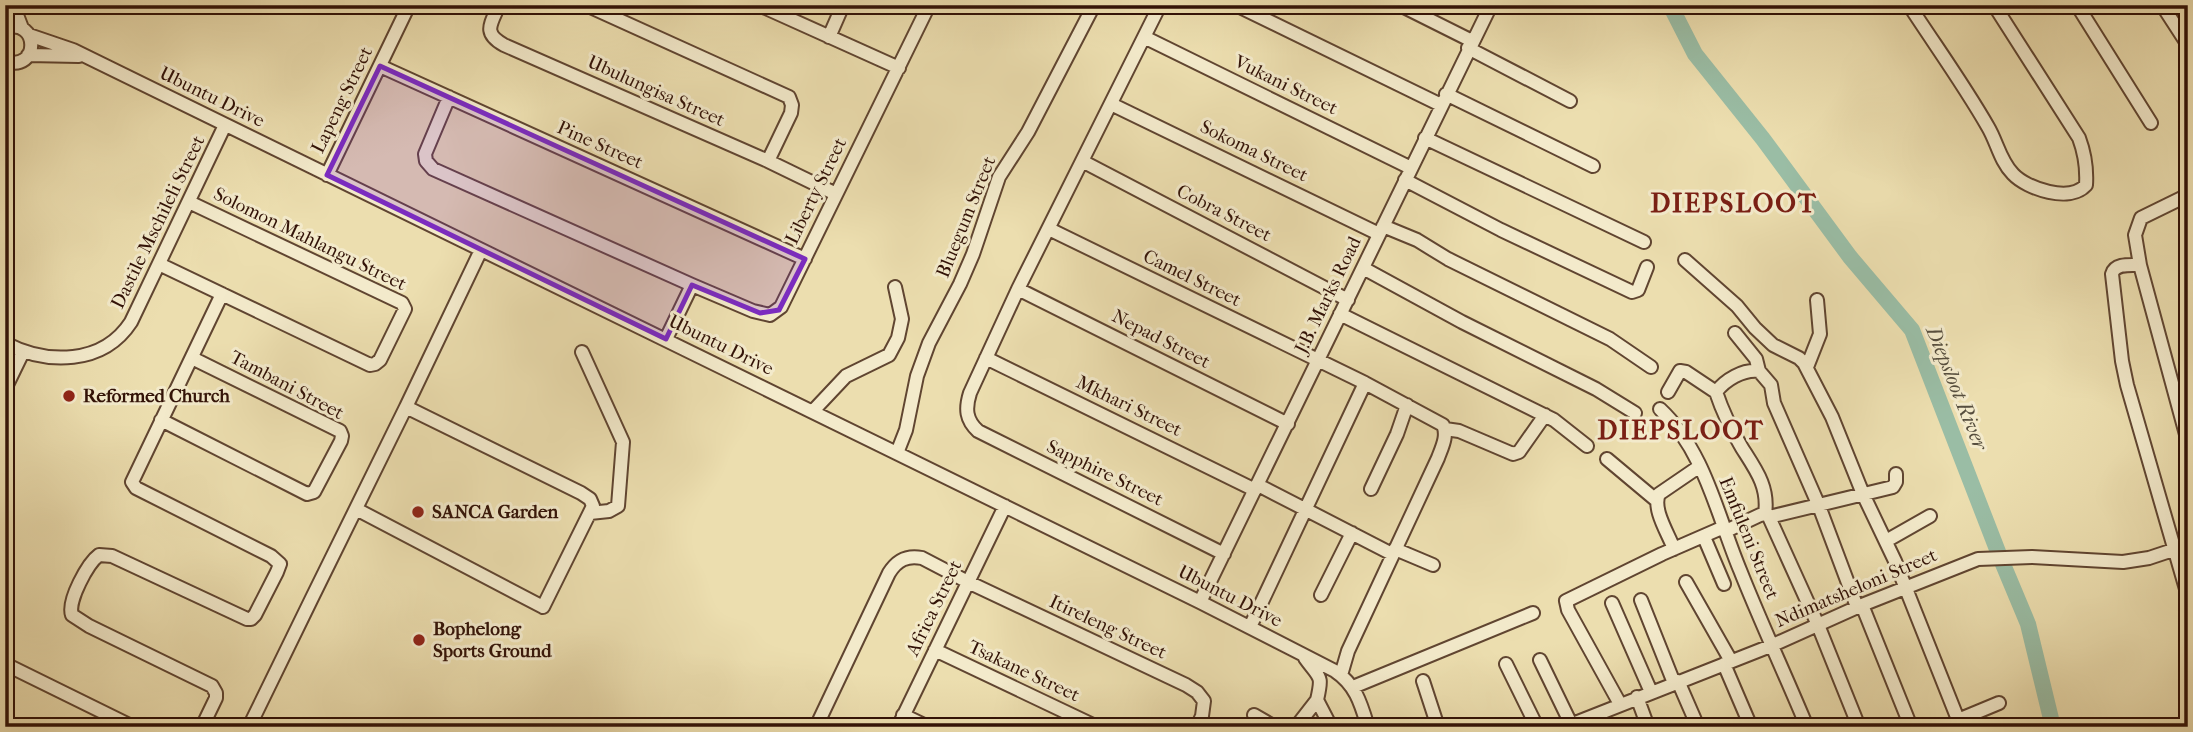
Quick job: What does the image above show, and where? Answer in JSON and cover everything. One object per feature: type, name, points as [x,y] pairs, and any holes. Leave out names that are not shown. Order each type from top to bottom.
[{"type":"street","points":[[5,19],[14,5]]},
{"type":"street","points":[[9,65],[28,55],[32,46],[14,5]]},
{"type":"street","name":"Lapeng Street","points":[[327,175],[409,5]]},
{"type":"street","name":"Ubulungisa Street","points":[[499,5],[490,32],[494,39],[504,45],[768,161],[836,194]]},
{"type":"street","points":[[586,5],[789,97],[791,113],[768,161]]},
{"type":"street","points":[[759,5],[899,68]]},
{"type":"street","points":[[829,37],[843,5]]},
{"type":"street","name":"Liberty Street","points":[[449,97],[425,153],[430,166],[692,285],[753,311],[770,315],[781,307],[929,5]]},
{"type":"street","name":"Bluegum Street","points":[[897,453],[906,430],[917,376],[929,343],[973,254],[999,177],[1028,132],[1094,5]]},
{"type":"street","points":[[986,358],[1160,5]]},
{"type":"street","points":[[1236,5],[1593,166]]},
{"type":"street","points":[[1400,5],[1570,101]]},
{"type":"street","name":"J.B. Marks Road","points":[[1200,602],[1490,5]]},
{"type":"street","points":[[1909,5],[1987,124],[2006,165],[2017,178],[2049,193],[2082,190],[2086,182],[2085,156],[2074,128],[1994,5]]},
{"type":"street","points":[[2077,5],[2151,123]]},
{"type":"street","points":[[2162,5],[2188,45]]},
{"type":"street","points":[[5,29],[14,26],[25,31]]},
{"type":"street","name":"Ubuntu Drive","points":[[25,31],[66,47],[666,339],[1200,602],[1340,674]]},
{"type":"street","name":"Vukani Street","points":[[1144,37],[1411,168]]},
{"type":"street","name":"Ubuntu Drive","points":[[28,55],[83,56]]},
{"type":"street","name":"Pine Street","points":[[380,66],[805,259]]},
{"type":"street","name":"Sokoma Street","points":[[1111,104],[1381,230],[1417,240],[1448,259],[1610,339],[1651,367]]},
{"type":"street","name":"Dastile Mschileli Street","points":[[5,343],[23,352],[47,358],[60,357],[93,352],[108,345],[129,326],[225,125]]},
{"type":"street","points":[[1425,138],[1644,242]]},
{"type":"street","name":"Cobra Street","points":[[1082,161],[1348,300]]},
{"type":"street","points":[[1405,180],[1501,230],[1632,292],[1638,290],[1647,267]]},
{"type":"street","points":[[2188,195],[2141,218],[2135,235],[2140,265],[2188,442]]},
{"type":"street","name":"Solomon Mahlangu Street","points":[[159,264],[370,365],[380,360],[405,309],[396,299],[189,202]]},
{"type":"street","name":"Camel Street","points":[[1049,229],[1365,383],[1435,419],[1445,429],[1459,430],[1513,454],[1519,452],[1545,415]]},
{"type":"street","points":[[249,727],[481,250]]},
{"type":"street","points":[[1685,260],[1737,306],[1773,345],[1799,358],[1807,368],[1832,417],[1863,494],[1886,541],[1959,723],[1999,704]]},
{"type":"street","points":[[2140,265],[2117,266],[2112,274],[2122,361],[2188,596]]},
{"type":"street","points":[[1363,268],[1450,316],[1596,389],[1635,413]]},
{"type":"street","points":[[666,339],[692,285]]},
{"type":"street","points":[[813,411],[846,376],[889,355],[898,338],[902,319],[895,287]]},
{"type":"street","name":"Nepad Street","points":[[1018,289],[1288,424]]},
{"type":"street","points":[[202,727],[216,698],[212,686],[89,626],[75,618],[70,611],[84,575],[93,559],[99,555],[112,556],[247,619],[251,619],[258,611],[277,572],[280,564],[271,556],[134,486],[132,480],[222,294]]},
{"type":"street","points":[[1807,368],[1820,334],[1817,300]]},
{"type":"street","points":[[1340,314],[1545,415],[1587,446]]},
{"type":"street","points":[[1735,333],[1756,359],[1759,371],[1771,385],[1774,402],[1911,727]]},
{"type":"street","points":[[5,389],[23,352]]},
{"type":"street","points":[[582,352],[624,443],[619,504],[613,510],[590,513]]},
{"type":"street","name":"Tambani Street","points":[[161,419],[304,492],[314,492],[319,486],[341,441],[340,431],[192,358]]},
{"type":"street","name":"Sapphire Street","points":[[986,358],[967,402],[966,411],[971,425],[978,431],[1224,554]]},
{"type":"street","name":"Mkhari Street","points":[[986,358],[1352,533],[1433,565]]},
{"type":"street","points":[[1668,392],[1679,371],[1686,372],[1716,392],[1760,477],[1767,516],[1818,625],[1859,727]]},
{"type":"street","points":[[1716,392],[1739,374],[1759,371]]},
{"type":"street","points":[[1250,627],[1365,383]]},
{"type":"street","points":[[1371,489],[1397,434],[1407,405]]},
{"type":"street","points":[[356,509],[543,607],[590,513],[593,506],[587,496],[406,407]]},
{"type":"street","name":"Emfuleni Street","points":[[1660,409],[1681,430],[1700,466],[1739,569],[1807,727]]},
{"type":"street","points":[[1368,727],[1360,699],[1340,674],[1348,651],[1438,458],[1445,429]]},
{"type":"street","points":[[1607,459],[1656,500],[1674,549]]},
{"type":"street","points":[[1656,500],[1659,494],[1700,466]]},
{"type":"street","points":[[1620,704],[1568,610],[1566,601],[1674,549],[1760,515],[1819,506],[1893,487],[1896,474]]},
{"type":"street","name":"Africa Street","points":[[900,721],[1005,506]]},
{"type":"street","points":[[1886,541],[1930,516]]},
{"type":"street","points":[[1321,595],[1352,533]]},
{"type":"street","points":[[1704,537],[1724,584]]},
{"type":"street","name":"Ndimatsheloni Street","points":[[1568,726],[1773,645],[1969,561],[1986,557],[2032,557],[2123,562],[2149,558],[2188,545]]},
{"type":"street","points":[[816,727],[893,566],[908,557],[922,558],[968,582]]},
{"type":"street","name":"Itireleng Street","points":[[968,582],[1191,688],[1204,701],[1197,727]]},
{"type":"street","points":[[1686,582],[1728,662],[1751,727]]},
{"type":"street","points":[[1641,600],[1698,727]]},
{"type":"street","points":[[1612,603],[1651,692]]},
{"type":"street","points":[[1353,687],[1533,613]]},
{"type":"street","name":"Tsakane Street","points":[[935,650],[1097,727]]},
{"type":"street","points":[[1296,727],[1317,700],[1321,686],[1320,679],[1303,654]]},
{"type":"street","points":[[1540,660],[1568,726]]},
{"type":"street","points":[[5,664],[133,727]]},
{"type":"street","points":[[1506,664],[1537,727]]},
{"type":"street","points":[[1423,681],[1438,727]]},
{"type":"street","points":[[1637,697],[1648,727]]},
{"type":"street","points":[[1317,700],[1331,727]]},
{"type":"street","points":[[1254,715],[1275,727]]},
{"type":"street","points":[[900,721],[928,727]]},
{"type":"highlighted area","points":[[380,66],[805,259],[779,310],[760,313],[692,285],[666,339],[327,175]]},
{"type":"waterway","name":"Diepsloot River","points":[[1670,5],[1695,54],[1763,139],[1850,257],[1912,330],[2028,624],[2053,727]]},
{"type":"place","name":"Reformed Church","points":[[69,396]]},
{"type":"place","name":"SANCA Garden","points":[[418,512]]},
{"type":"place","name":"Bophelong Sports Ground","points":[[419,640]]},
{"type":"district","name":"DIEPSLOOT","points":[[1734,203]]},
{"type":"district","name":"DIEPSLOOT","points":[[1681,430]]}]
